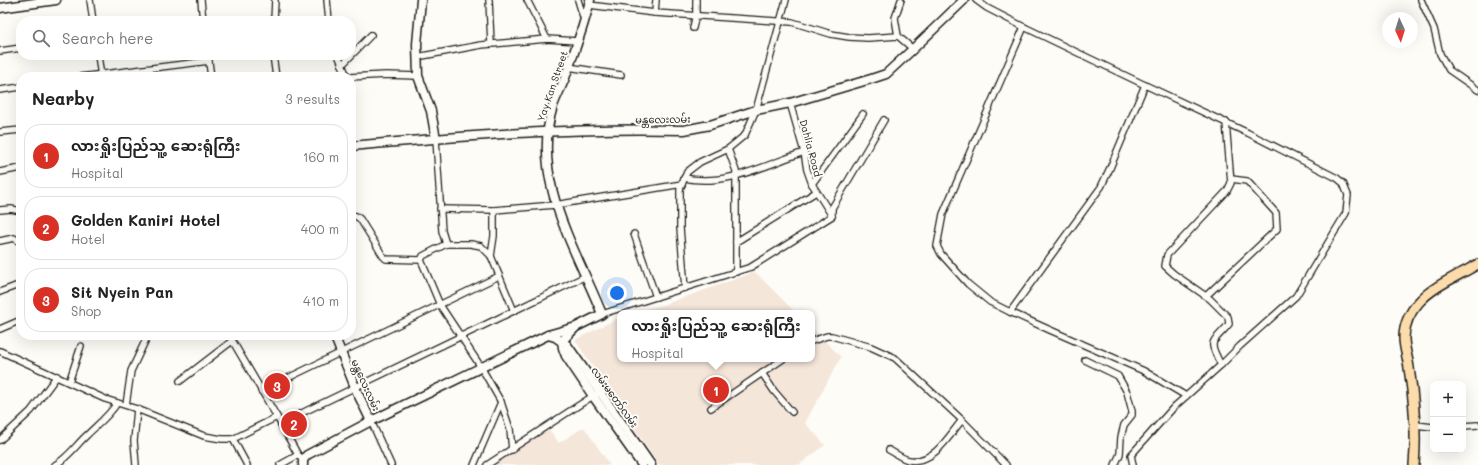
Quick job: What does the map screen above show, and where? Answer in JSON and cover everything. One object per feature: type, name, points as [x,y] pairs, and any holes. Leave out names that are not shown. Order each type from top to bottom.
[{"type":"main road","points":[[0,8],[56,0]]},
{"type":"main road","points":[[421,0],[417,58],[418,76],[431,111],[436,139]]},
{"type":"main road","name":"မန္တလေးလမ်း","points":[[356,146],[547,131],[598,129],[684,130],[710,125],[756,110],[790,103],[886,74],[964,0]]},
{"type":"main road","name":"Yay Kan Street","points":[[589,3],[585,22],[553,106],[547,131],[549,168],[555,205],[602,314]]},
{"type":"main road","points":[[1414,465],[1416,425],[1404,338],[1409,316],[1419,302],[1430,292],[1478,264]]},
{"type":"main road","points":[[302,460],[307,455],[371,421],[481,367],[548,335],[576,327],[602,314]]},
{"type":"main road","points":[[548,335],[562,341],[576,327]]},
{"type":"main road","name":"မန္တလေးလမ်း","points":[[336,340],[340,353],[371,421]]},
{"type":"main road","name":"လမ်းမတော်လမ်း","points":[[562,341],[566,356],[651,465]]},
{"type":"main road","name":"လမ်းမတော်လမ်း","points":[[596,394],[642,465]]},
{"type":"street","points":[[90,0],[92,16]]},
{"type":"street","points":[[201,0],[203,16]]},
{"type":"street","points":[[274,16],[275,0]]},
{"type":"street","points":[[327,0],[329,16]]},
{"type":"street","points":[[490,0],[491,44]]},
{"type":"street","points":[[527,0],[547,39]]},
{"type":"street","points":[[578,0],[585,22]]},
{"type":"street","points":[[655,13],[656,0]]},
{"type":"street","points":[[693,28],[696,14],[696,0]]},
{"type":"street","points":[[685,288],[680,228],[682,184],[684,178],[688,172],[700,162],[728,149],[745,135],[756,110],[786,0]]},
{"type":"street","points":[[901,0],[895,18],[898,36],[913,49]]},
{"type":"street","points":[[976,0],[987,8],[1024,27],[1226,122],[1337,178],[1343,183],[1348,195],[1346,213],[1296,296],[1174,407],[1131,456],[1133,465]]},
{"type":"street","points":[[1421,0],[1434,29],[1440,54],[1449,70],[1478,90]]},
{"type":"street","points":[[589,3],[655,13],[696,14],[792,22],[831,34],[849,37],[868,38],[898,36]]},
{"type":"street","points":[[1024,27],[943,214],[937,246],[941,254],[968,284],[990,302],[1144,371],[1186,396]]},
{"type":"street","points":[[356,51],[371,36]]},
{"type":"street","points":[[417,58],[491,44],[547,39],[577,41]]},
{"type":"street","points":[[0,51],[16,49]]},
{"type":"street","points":[[98,60],[100,72]]},
{"type":"street","points":[[119,72],[196,60]]},
{"type":"street","points":[[209,60],[210,72]]},
{"type":"street","points":[[274,60],[275,72]]},
{"type":"street","points":[[340,60],[345,72]]},
{"type":"street","points":[[342,65],[347,60]]},
{"type":"street","points":[[568,67],[621,75]]},
{"type":"street","points":[[356,77],[386,75],[418,76]]},
{"type":"street","points":[[1010,312],[1101,187],[1145,85]]},
{"type":"street","points":[[0,90],[16,87]]},
{"type":"street","name":"Dahlia Road","points":[[790,103],[812,184],[832,216]]},
{"type":"street","points":[[812,184],[863,114]]},
{"type":"street","points":[[602,314],[751,267],[832,216],[832,208],[884,120]]},
{"type":"street","points":[[1221,365],[1212,349],[1217,335],[1229,324],[1228,317],[1206,296],[1165,266],[1167,255],[1227,191],[1231,183],[1226,122]]},
{"type":"street","points":[[0,132],[16,130]]},
{"type":"street","points":[[436,139],[442,231],[446,244]]},
{"type":"street","points":[[728,149],[736,171],[736,272]]},
{"type":"street","points":[[684,178],[708,181],[736,176],[755,171],[804,152]]},
{"type":"street","points":[[0,172],[16,169]]},
{"type":"street","points":[[1206,296],[1277,229],[1276,213],[1247,181],[1230,179]]},
{"type":"street","points":[[440,209],[494,210],[555,205],[682,184]]},
{"type":"street","points":[[736,242],[816,192]]},
{"type":"street","points":[[0,210],[16,210]]},
{"type":"street","points":[[491,256],[494,236],[494,210]]},
{"type":"street","points":[[356,216],[360,219],[386,259],[421,260]]},
{"type":"street","points":[[634,234],[656,297]]},
{"type":"street","points":[[0,241],[14,238],[16,239]]},
{"type":"street","points":[[421,260],[423,256],[446,244],[482,246],[491,256],[514,311]]},
{"type":"street","points":[[421,260],[440,305],[481,367],[501,402],[510,429],[512,450]]},
{"type":"street","points":[[261,391],[499,276]]},
{"type":"street","points":[[281,423],[586,276]]},
{"type":"street","points":[[0,292],[16,286]]},
{"type":"street","points":[[0,329],[16,322]]},
{"type":"street","points":[[815,340],[832,336],[871,347],[895,358],[962,420],[1006,465]]},
{"type":"street","points":[[126,405],[131,371],[146,340]]},
{"type":"street","points":[[180,381],[232,341],[302,460],[280,465]]},
{"type":"street","points":[[69,382],[81,346]]},
{"type":"street","points":[[0,351],[117,403],[137,409],[204,436],[233,439],[277,417]]},
{"type":"street","points":[[1085,360],[1118,376],[1127,392],[1132,415],[1124,425],[1121,437],[1120,454],[1115,465]]},
{"type":"street","points":[[711,408],[778,362]]},
{"type":"street","points":[[762,373],[774,391],[792,412]]},
{"type":"street","points":[[0,440],[31,411],[57,376]]},
{"type":"street","points":[[487,465],[596,394]]},
{"type":"street","points":[[474,465],[501,402]]},
{"type":"street","points":[[56,465],[70,455],[86,436],[113,410],[117,403]]},
{"type":"street","points":[[136,465],[134,441],[137,409]]},
{"type":"street","points":[[889,450],[908,460],[925,459],[936,451],[962,420]]},
{"type":"street","points":[[371,421],[391,465]]},
{"type":"street","points":[[1416,425],[1430,427]]},
{"type":"street","points":[[1466,426],[1478,425]]},
{"type":"street","points":[[233,439],[248,465]]},
{"type":"shaded area","points":[[755,272],[793,310],[642,310],[663,305]]},
{"type":"shaded area","points":[[617,319],[617,362],[815,362],[815,331],[841,357],[805,423],[825,445],[799,465],[659,465],[575,340]]},
{"type":"shaded area","points":[[584,427],[610,465],[492,465],[548,428],[559,443]]},
{"type":"place","name":"Sit Nyein Pan","points":[[277,386]]},
{"type":"place","name":"လားရှိုးပြည်သူ့ ဆေးရုံကြီး","points":[[716,390]]},
{"type":"place","name":"Golden Kaniri Hotel","points":[[294,424]]}]
